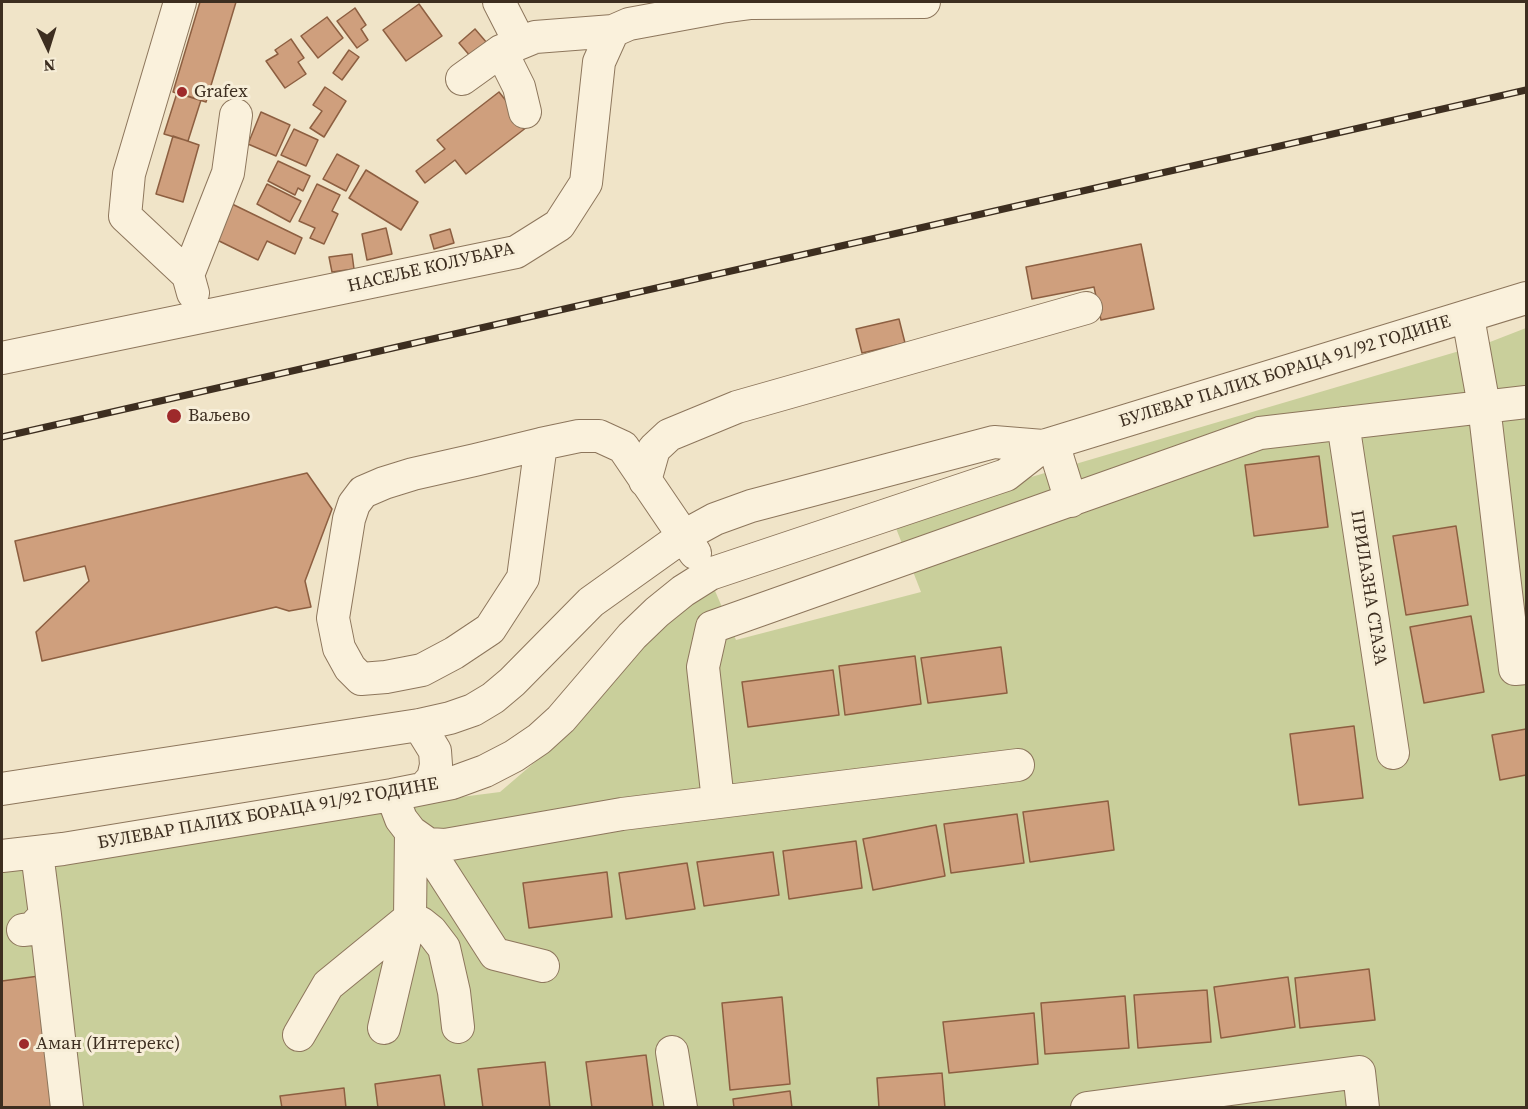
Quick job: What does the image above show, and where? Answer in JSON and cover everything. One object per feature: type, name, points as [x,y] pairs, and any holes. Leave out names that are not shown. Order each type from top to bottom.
[{"type":"street","points":[[180,2],[129,174],[125,216],[188,276],[200,317]]},
{"type":"street","points":[[499,2],[525,112]]},
{"type":"street","points":[[462,79],[511,47],[535,37],[622,19],[720,4],[924,2]]},
{"type":"street","name":"НАСЕЉЕ КОЛУБАРА","points":[[2,358],[516,252],[559,225],[586,183],[599,62],[622,19]]},
{"type":"street","points":[[188,276],[228,173],[236,115]]},
{"type":"street","name":"БУЛЕВАР ПАЛИХ БОРАЦА 91/92 ГОДИНЕ","points":[[2,789],[419,725],[450,718],[473,710],[493,698],[591,603],[682,537],[715,519],[751,506],[994,442],[1048,444],[1527,298]]},
{"type":"street","points":[[645,481],[654,449],[669,435],[737,407],[1086,308]]},
{"type":"street","points":[[1468,316],[1484,406],[1515,669],[1527,668]]},
{"type":"street","points":[[718,801],[703,667],[712,627],[1260,433],[1527,402]]},
{"type":"street","name":"ПРИЛАЗНА СТАЗА","points":[[1343,423],[1393,753]]},
{"type":"street","points":[[541,444],[523,578],[490,629],[454,653],[422,670],[387,677],[361,679],[350,668],[339,648],[333,618],[349,519],[354,504],[363,492],[413,474],[541,444],[579,436],[599,436],[623,447],[682,537],[710,574]]},
{"type":"street","points":[[1048,444],[1071,501]]},
{"type":"street","name":"БУЛЕВАР ПАЛИХ БОРАЦА 91/92 ГОДИНЕ","points":[[2,856],[392,795],[452,783],[485,771],[514,756],[539,739],[561,719],[632,636],[674,598],[710,574],[1006,475],[1048,444]]},
{"type":"street","points":[[419,725],[435,751],[436,765],[433,778],[424,789]]},
{"type":"street","points":[[419,838],[445,844],[622,814],[1018,765]]},
{"type":"street","points":[[392,795],[401,819],[419,838],[495,954],[543,966]]},
{"type":"street","points":[[384,1028],[410,918],[419,838]]},
{"type":"street","points":[[37,852],[34,923],[67,1107]]},
{"type":"street","points":[[410,918],[431,931],[444,948],[454,992],[458,1027]]},
{"type":"street","points":[[298,1035],[328,985],[410,918]]},
{"type":"street","points":[[672,1052],[681,1107]]},
{"type":"street","points":[[1087,1107],[1359,1072],[1363,1107]]},
{"type":"green space","points":[[1526,328],[1526,1107],[2,1107],[2,856],[500,792],[570,732],[593,689],[612,662],[713,586],[736,640],[921,592],[892,518],[1490,342]]},
{"type":"building","points":[[200,2],[236,2],[206,102],[173,92]]},
{"type":"building","points":[[419,4],[442,36],[406,61],[383,30]]},
{"type":"building","points":[[355,8],[366,25],[361,29],[368,40],[357,48],[337,21]]},
{"type":"building","points":[[327,17],[343,38],[318,58],[301,36]]},
{"type":"building","points":[[475,29],[487,43],[471,57],[459,43]]},
{"type":"building","points":[[291,39],[304,58],[298,62],[306,74],[285,88],[266,61],[278,54],[275,50]]},
{"type":"building","points":[[349,50],[359,57],[342,80],[333,73]]},
{"type":"building","points":[[325,87],[346,101],[324,137],[310,128],[322,111],[313,105]]},
{"type":"building","points":[[499,92],[527,127],[466,174],[455,160],[425,183],[416,171],[445,149],[437,140]]},
{"type":"building","points":[[177,93],[201,100],[188,141],[164,134]]},
{"type":"building","points":[[261,112],[290,125],[276,156],[248,144]]},
{"type":"building","points":[[294,129],[318,140],[306,166],[281,155]]},
{"type":"building","points":[[173,136],[199,145],[183,202],[156,194]]},
{"type":"building","points":[[337,154],[359,166],[346,191],[323,179]]},
{"type":"building","points":[[278,161],[310,176],[303,191],[298,188],[295,195],[268,181]]},
{"type":"building","points":[[366,170],[418,202],[401,230],[349,198]]},
{"type":"building","points":[[267,184],[301,201],[290,222],[257,204]]},
{"type":"building","points":[[317,184],[340,195],[332,211],[338,214],[324,244],[310,238],[315,228],[299,221]]},
{"type":"building","points":[[230,203],[302,238],[295,254],[267,241],[258,260],[213,238]]},
{"type":"building","points":[[386,228],[392,254],[367,260],[362,234]]},
{"type":"building","points":[[450,229],[454,243],[434,249],[430,235]]},
{"type":"building","points":[[1141,244],[1154,309],[1101,320],[1094,287],[1032,299],[1026,267]]},
{"type":"building","points":[[352,254],[354,269],[332,272],[329,257]]},
{"type":"building","points":[[899,319],[905,343],[862,353],[856,329]]},
{"type":"building","points":[[1319,456],[1328,527],[1254,536],[1245,465]]},
{"type":"building","points":[[307,473],[332,509],[305,581],[311,607],[289,611],[276,607],[42,661],[36,632],[89,581],[85,566],[24,581],[15,541]]},
{"type":"building","points":[[1456,526],[1468,605],[1406,615],[1393,536]]},
{"type":"building","points":[[1471,616],[1484,692],[1424,703],[1410,627]]},
{"type":"building","points":[[1001,647],[1007,693],[928,703],[921,658]]},
{"type":"building","points":[[915,656],[921,704],[845,715],[839,666]]},
{"type":"building","points":[[833,670],[839,715],[748,727],[742,682]]},
{"type":"building","points":[[1354,726],[1363,798],[1299,805],[1290,734]]},
{"type":"building","points":[[1526,729],[1526,775],[1500,780],[1492,735]]},
{"type":"building","points":[[1108,801],[1114,850],[1030,862],[1023,812]]},
{"type":"building","points":[[1017,814],[1024,863],[951,873],[944,824]]},
{"type":"building","points":[[936,825],[945,876],[873,890],[863,839]]},
{"type":"building","points":[[856,841],[862,888],[789,899],[783,851]]},
{"type":"building","points":[[773,852],[779,895],[704,906],[697,862]]},
{"type":"building","points":[[687,863],[695,909],[626,919],[619,873]]},
{"type":"building","points":[[607,872],[612,917],[529,928],[523,883]]},
{"type":"building","points":[[1369,969],[1375,1020],[1300,1028],[1295,978]]},
{"type":"building","name":"Аман (Интерекс)","points":[[39,976],[54,1108],[2,1108],[2,981]]},
{"type":"building","points":[[1288,977],[1295,1027],[1221,1038],[1214,987]]},
{"type":"building","points":[[1207,990],[1211,1042],[1138,1048],[1134,995]]},
{"type":"building","points":[[1125,996],[1129,1048],[1045,1054],[1041,1003]]},
{"type":"building","points":[[782,997],[790,1084],[730,1090],[722,1003]]},
{"type":"building","points":[[1034,1013],[1038,1064],[949,1073],[943,1022]]},
{"type":"building","points":[[646,1055],[653,1108],[592,1108],[586,1062]]},
{"type":"building","points":[[545,1062],[550,1108],[483,1108],[478,1069]]},
{"type":"building","points":[[942,1073],[945,1108],[879,1108],[877,1078]]},
{"type":"building","points":[[440,1075],[445,1108],[378,1108],[375,1084]]},
{"type":"building","points":[[344,1088],[346,1108],[282,1108],[280,1096]]},
{"type":"building","points":[[790,1091],[792,1108],[734,1108],[733,1099]]},
{"type":"railway","points":[[2,437],[1526,90]]},
{"type":"place","name":"Grafex","points":[[182,92]]},
{"type":"place","name":"Ваљево","points":[[174,416]]},
{"type":"place","name":"Аман (Интерекс)","points":[[24,1044]]}]
